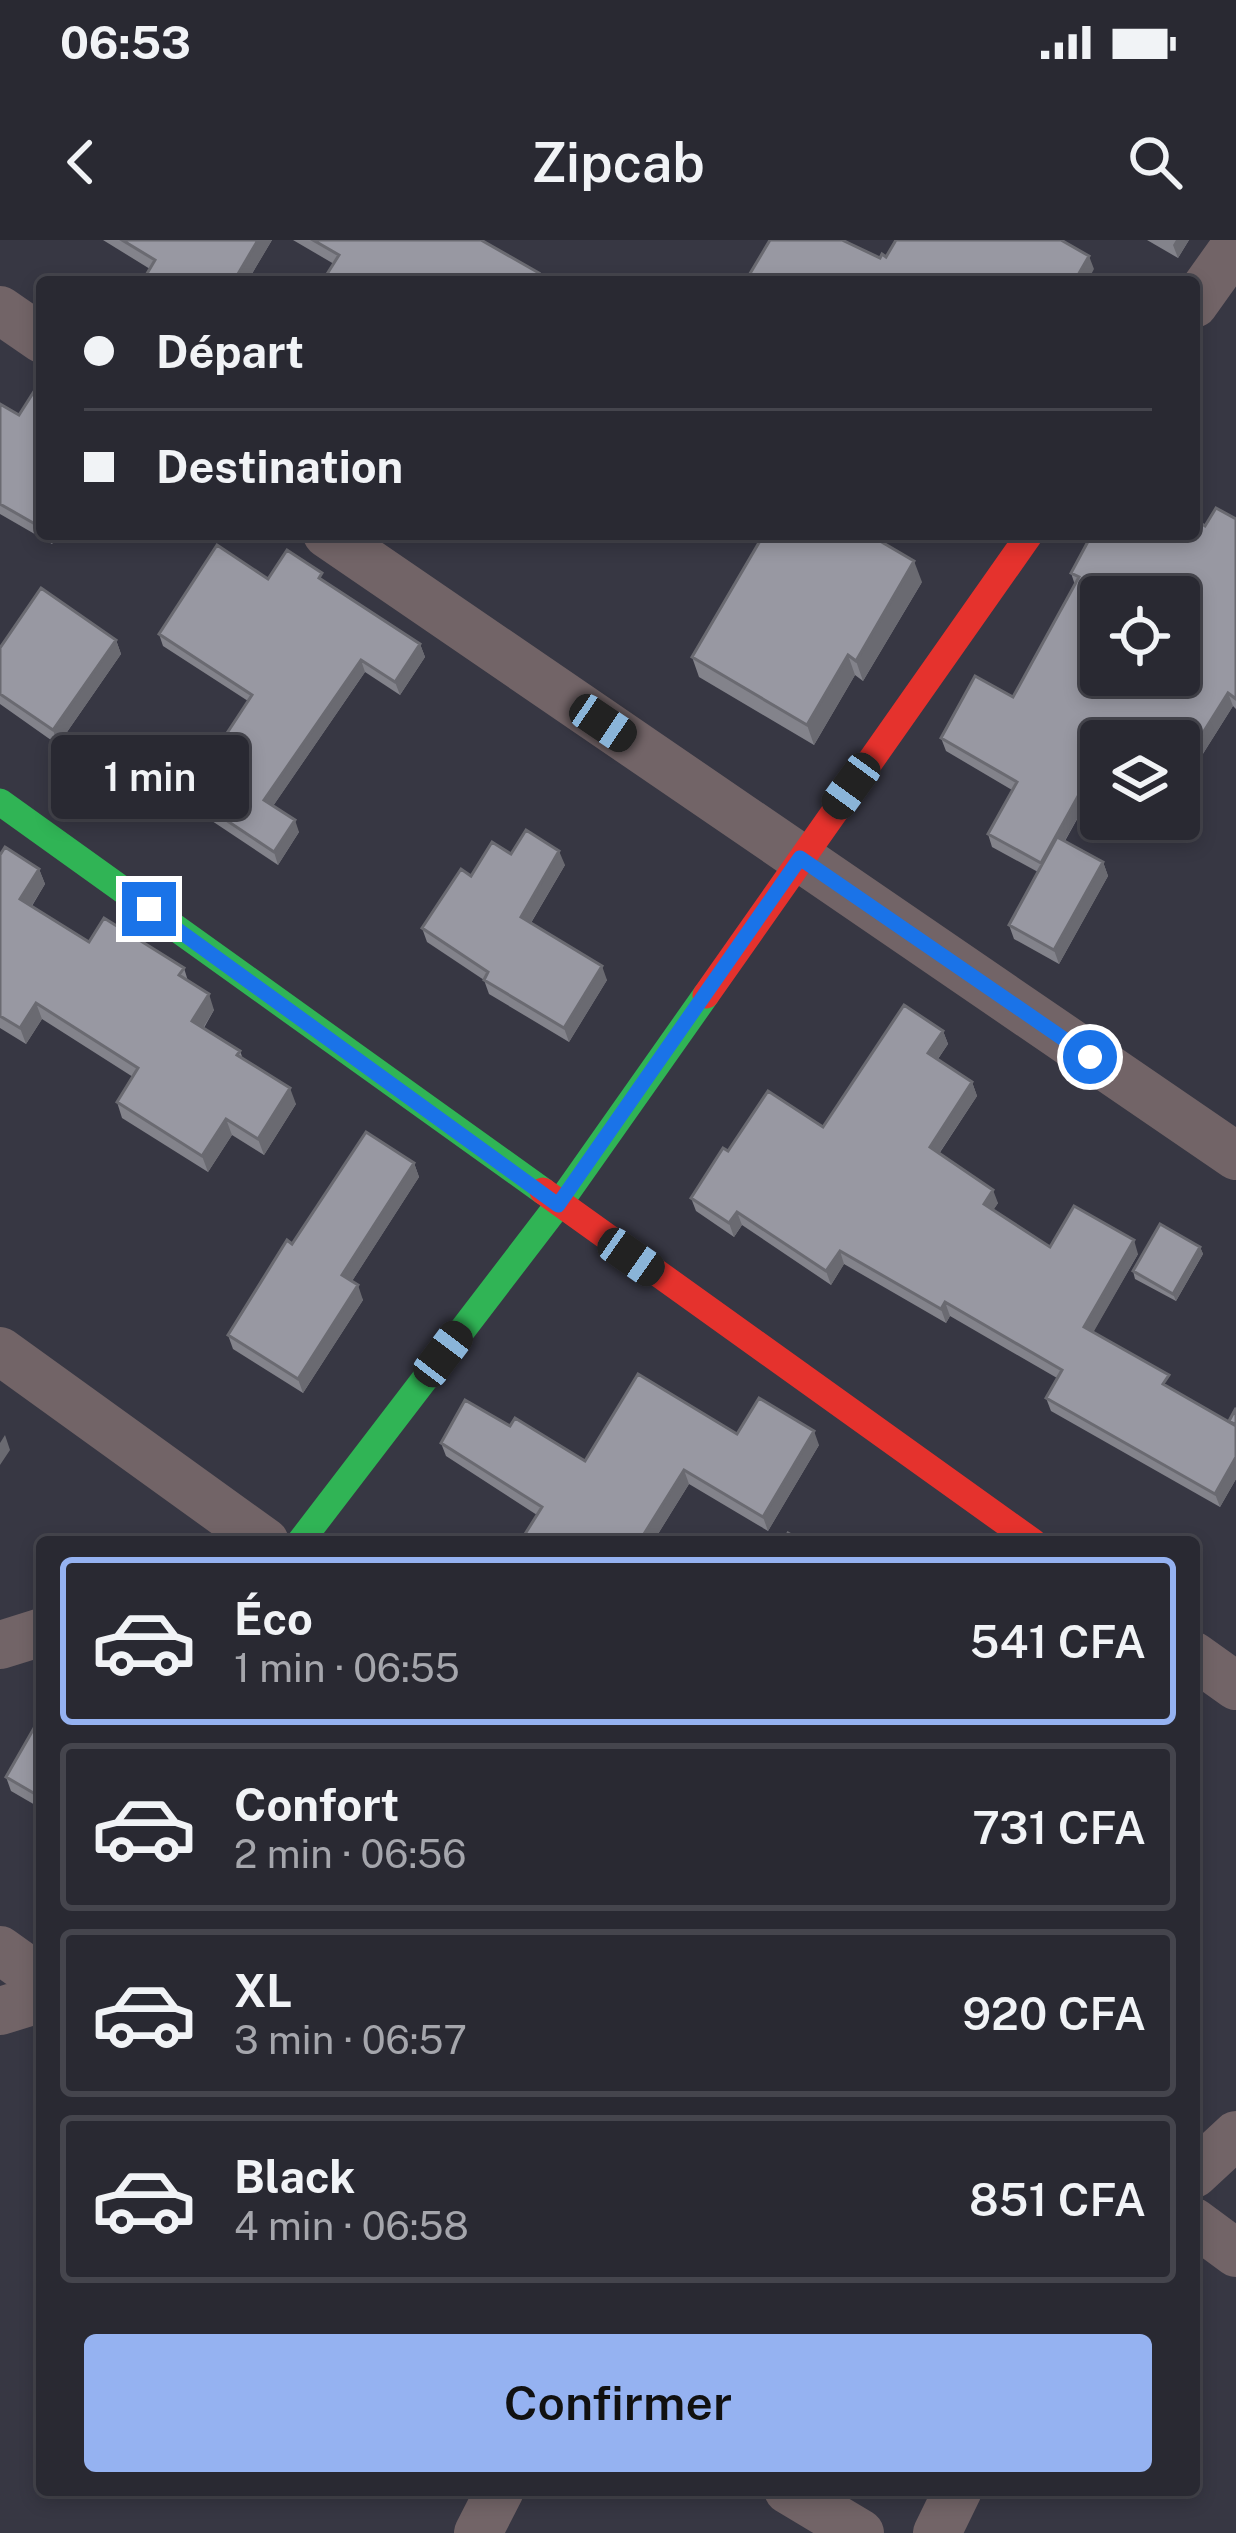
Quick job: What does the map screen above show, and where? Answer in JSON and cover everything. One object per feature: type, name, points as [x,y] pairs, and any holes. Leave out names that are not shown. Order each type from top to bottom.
[{"type":"street","points":[[1200,296],[1236,245]]},
{"type":"street","points":[[0,310],[36,335]]},
{"type":"street","points":[[336,540],[1236,1156]]},
{"type":"street","points":[[304,1536],[558,1205],[1026,540]]},
{"type":"street","points":[[0,802],[1026,1536]]},
{"type":"street","points":[[0,1351],[257,1536]]},
{"type":"street","points":[[0,1645],[36,1634]]},
{"type":"street","points":[[1200,1660],[1236,1685]]},
{"type":"street","points":[[0,1950],[36,1976]]},
{"type":"street","points":[[0,2011],[36,1999]]},
{"type":"street","points":[[1200,2168],[1236,2135]]},
{"type":"street","points":[[1200,2226],[1236,2253]]},
{"type":"street","points":[[478,2533],[497,2496]]},
{"type":"street","points":[[798,2496],[860,2533]]},
{"type":"street","points":[[937,2533],[955,2496]]},
{"type":"building","points":[[122,240],[258,240],[237,276],[146,276],[155,260]]},
{"type":"building","points":[[313,240],[481,240],[539,273],[326,276],[339,255]]},
{"type":"building","points":[[770,240],[842,240],[880,258],[882,254],[886,257],[896,240],[1061,240],[1089,256],[1077,276],[749,276]]},
{"type":"building","points":[[36,388],[36,525],[0,504],[0,404],[19,415]]},
{"type":"building","points":[[1216,508],[1236,519],[1236,699],[1228,693],[1200,738],[1200,720],[1080,720],[1080,793],[1041,863],[988,834],[1017,782],[941,738],[975,676],[1013,697],[1079,577],[1071,573],[1089,540],[1200,540],[1200,523],[1205,526]]},
{"type":"building","points":[[760,540],[878,540],[914,561],[856,661],[848,655],[807,725],[692,657]]},
{"type":"building","points":[[217,545],[268,579],[287,550],[322,573],[319,578],[420,644],[395,682],[361,660],[264,800],[295,820],[274,852],[187,794],[252,695],[159,634]]},
{"type":"building","points":[[41,588],[116,640],[53,730],[0,694],[0,648]]},
{"type":"building","points":[[526,830],[559,851],[521,917],[602,966],[564,1028],[484,980],[488,972],[422,928],[461,869],[471,876],[492,842],[511,854]]},
{"type":"building","points":[[1057,837],[1103,862],[1054,950],[1009,925]]},
{"type":"building","points":[[5,847],[39,869],[20,899],[89,942],[104,918],[184,968],[179,975],[209,994],[192,1021],[290,1088],[258,1139],[226,1119],[202,1156],[117,1102],[138,1068],[36,1003],[20,1028],[0,1016],[0,855]]},
{"type":"building","points":[[904,1005],[943,1031],[928,1053],[972,1082],[930,1147],[993,1190],[984,1204],[1050,1247],[1074,1206],[1134,1240],[1084,1327],[1169,1375],[1163,1384],[1236,1426],[1236,1457],[1215,1494],[1046,1398],[1062,1370],[945,1302],[941,1309],[840,1251],[826,1271],[737,1212],[729,1223],[691,1198],[768,1091],[823,1127]]},
{"type":"building","points":[[366,1132],[414,1163],[342,1275],[358,1285],[298,1379],[228,1335],[287,1240],[292,1244]]},
{"type":"building","points":[[1160,1224],[1200,1247],[1173,1294],[1133,1271]]},
{"type":"building","points":[[638,1374],[737,1434],[759,1398],[814,1431],[763,1517],[684,1470],[643,1536],[524,1536],[542,1507],[441,1443],[465,1400],[510,1426],[515,1418],[585,1461]]},
{"type":"building","points":[[36,1725],[36,1794],[6,1777]]},
{"type":"traffic: fast","points":[[0,802],[543,1191]]},
{"type":"traffic: fast","points":[[305,1536],[558,1205],[706,995]]},
{"type":"traffic: jam","points":[[706,995],[1026,540]]},
{"type":"traffic: jam","points":[[543,1191],[1025,1536]]},
{"type":"route","points":[[149,909],[558,1205],[800,858],[1090,1057]]}]
